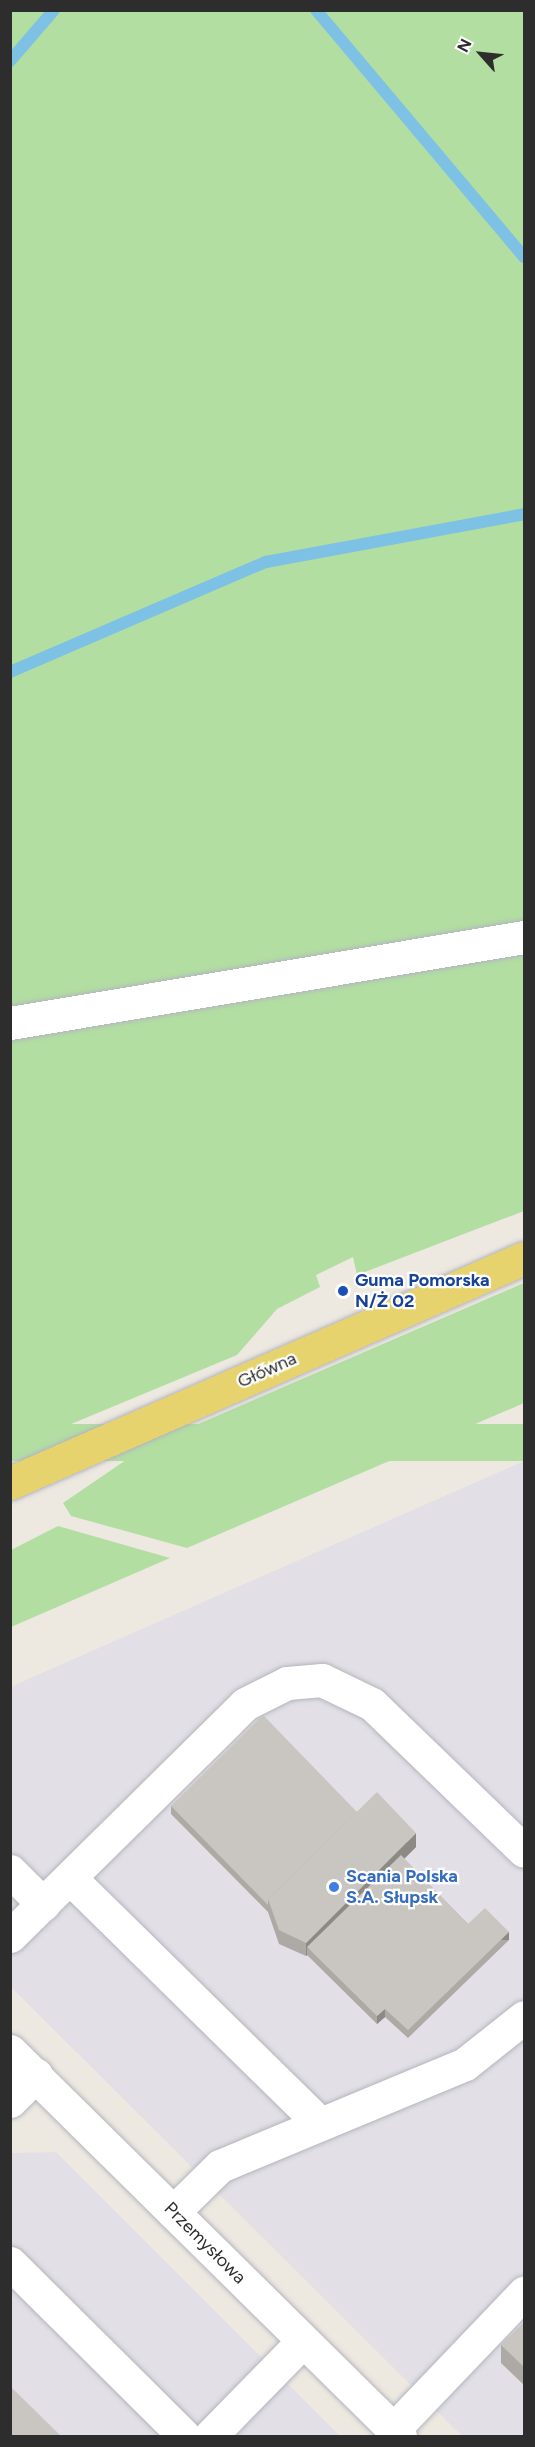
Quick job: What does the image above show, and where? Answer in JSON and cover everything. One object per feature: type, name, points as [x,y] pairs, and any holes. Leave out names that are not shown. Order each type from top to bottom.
[{"type":"main road","name":"Główna","points":[[10,1483],[525,1258]]},
{"type":"street","points":[[10,1023],[525,937]]},
{"type":"street","points":[[10,1936],[245,1704],[287,1683],[322,1680],[372,1704],[525,1851]]},
{"type":"street","points":[[10,1871],[43,1904]]},
{"type":"street","points":[[70,1878],[320,2124]]},
{"type":"street","points":[[173,2212],[220,2166],[465,2064],[525,2017]]},
{"type":"street","name":"Przemysłowa","points":[[10,2050],[396,2433]]},
{"type":"street","points":[[10,2101],[36,2075]]},
{"type":"street","points":[[10,2263],[184,2436]]},
{"type":"street","points":[[396,2433],[525,2293]]},
{"type":"street","points":[[210,2436],[303,2341]]},
{"type":"shaded area","points":[[524,1461],[524,2436],[462,2436],[11,1987],[10,1687]]},
{"type":"shaded area","points":[[56,2152],[340,2436],[11,2436],[10,2153]]},
{"type":"green space","points":[[11,11],[524,11],[524,1211],[357,1275],[353,1257],[316,1275],[320,1287],[277,1309],[237,1355],[11,1449]]},
{"type":"green space","points":[[524,1283],[524,1403],[187,1548],[71,1516],[63,1503],[145,1447]]},
{"type":"green space","points":[[10,1424],[524,1424],[524,1461],[10,1461]]},
{"type":"green space","points":[[58,1526],[170,1558],[11,1627],[11,1550]]},
{"type":"building","points":[[263,1715],[357,1812],[268,1899],[268,1905],[171,1806]]},
{"type":"building","name":"Scania Polska S.A. Słupsk","points":[[377,1792],[416,1833],[306,1943],[279,1930],[268,1899]]},
{"type":"building","points":[[401,1855],[468,1924],[485,1908],[509,1932],[408,2030],[385,2009],[377,2016],[307,1947]]},
{"type":"building","points":[[525,2322],[525,2368],[501,2345]]},
{"type":"building","points":[[10,2386],[61,2436],[10,2436]]},
{"type":"waterway","points":[[10,61],[54,10]]},
{"type":"waterway","points":[[316,10],[524,257]]},
{"type":"waterway","points":[[10,672],[266,562],[524,514]]},
{"type":"place","name":"Guma Pomorska N/Ż 02","points":[[343,1291]]},
{"type":"place","name":"Scania Polska S.A. Słupsk","points":[[334,1887]]}]
